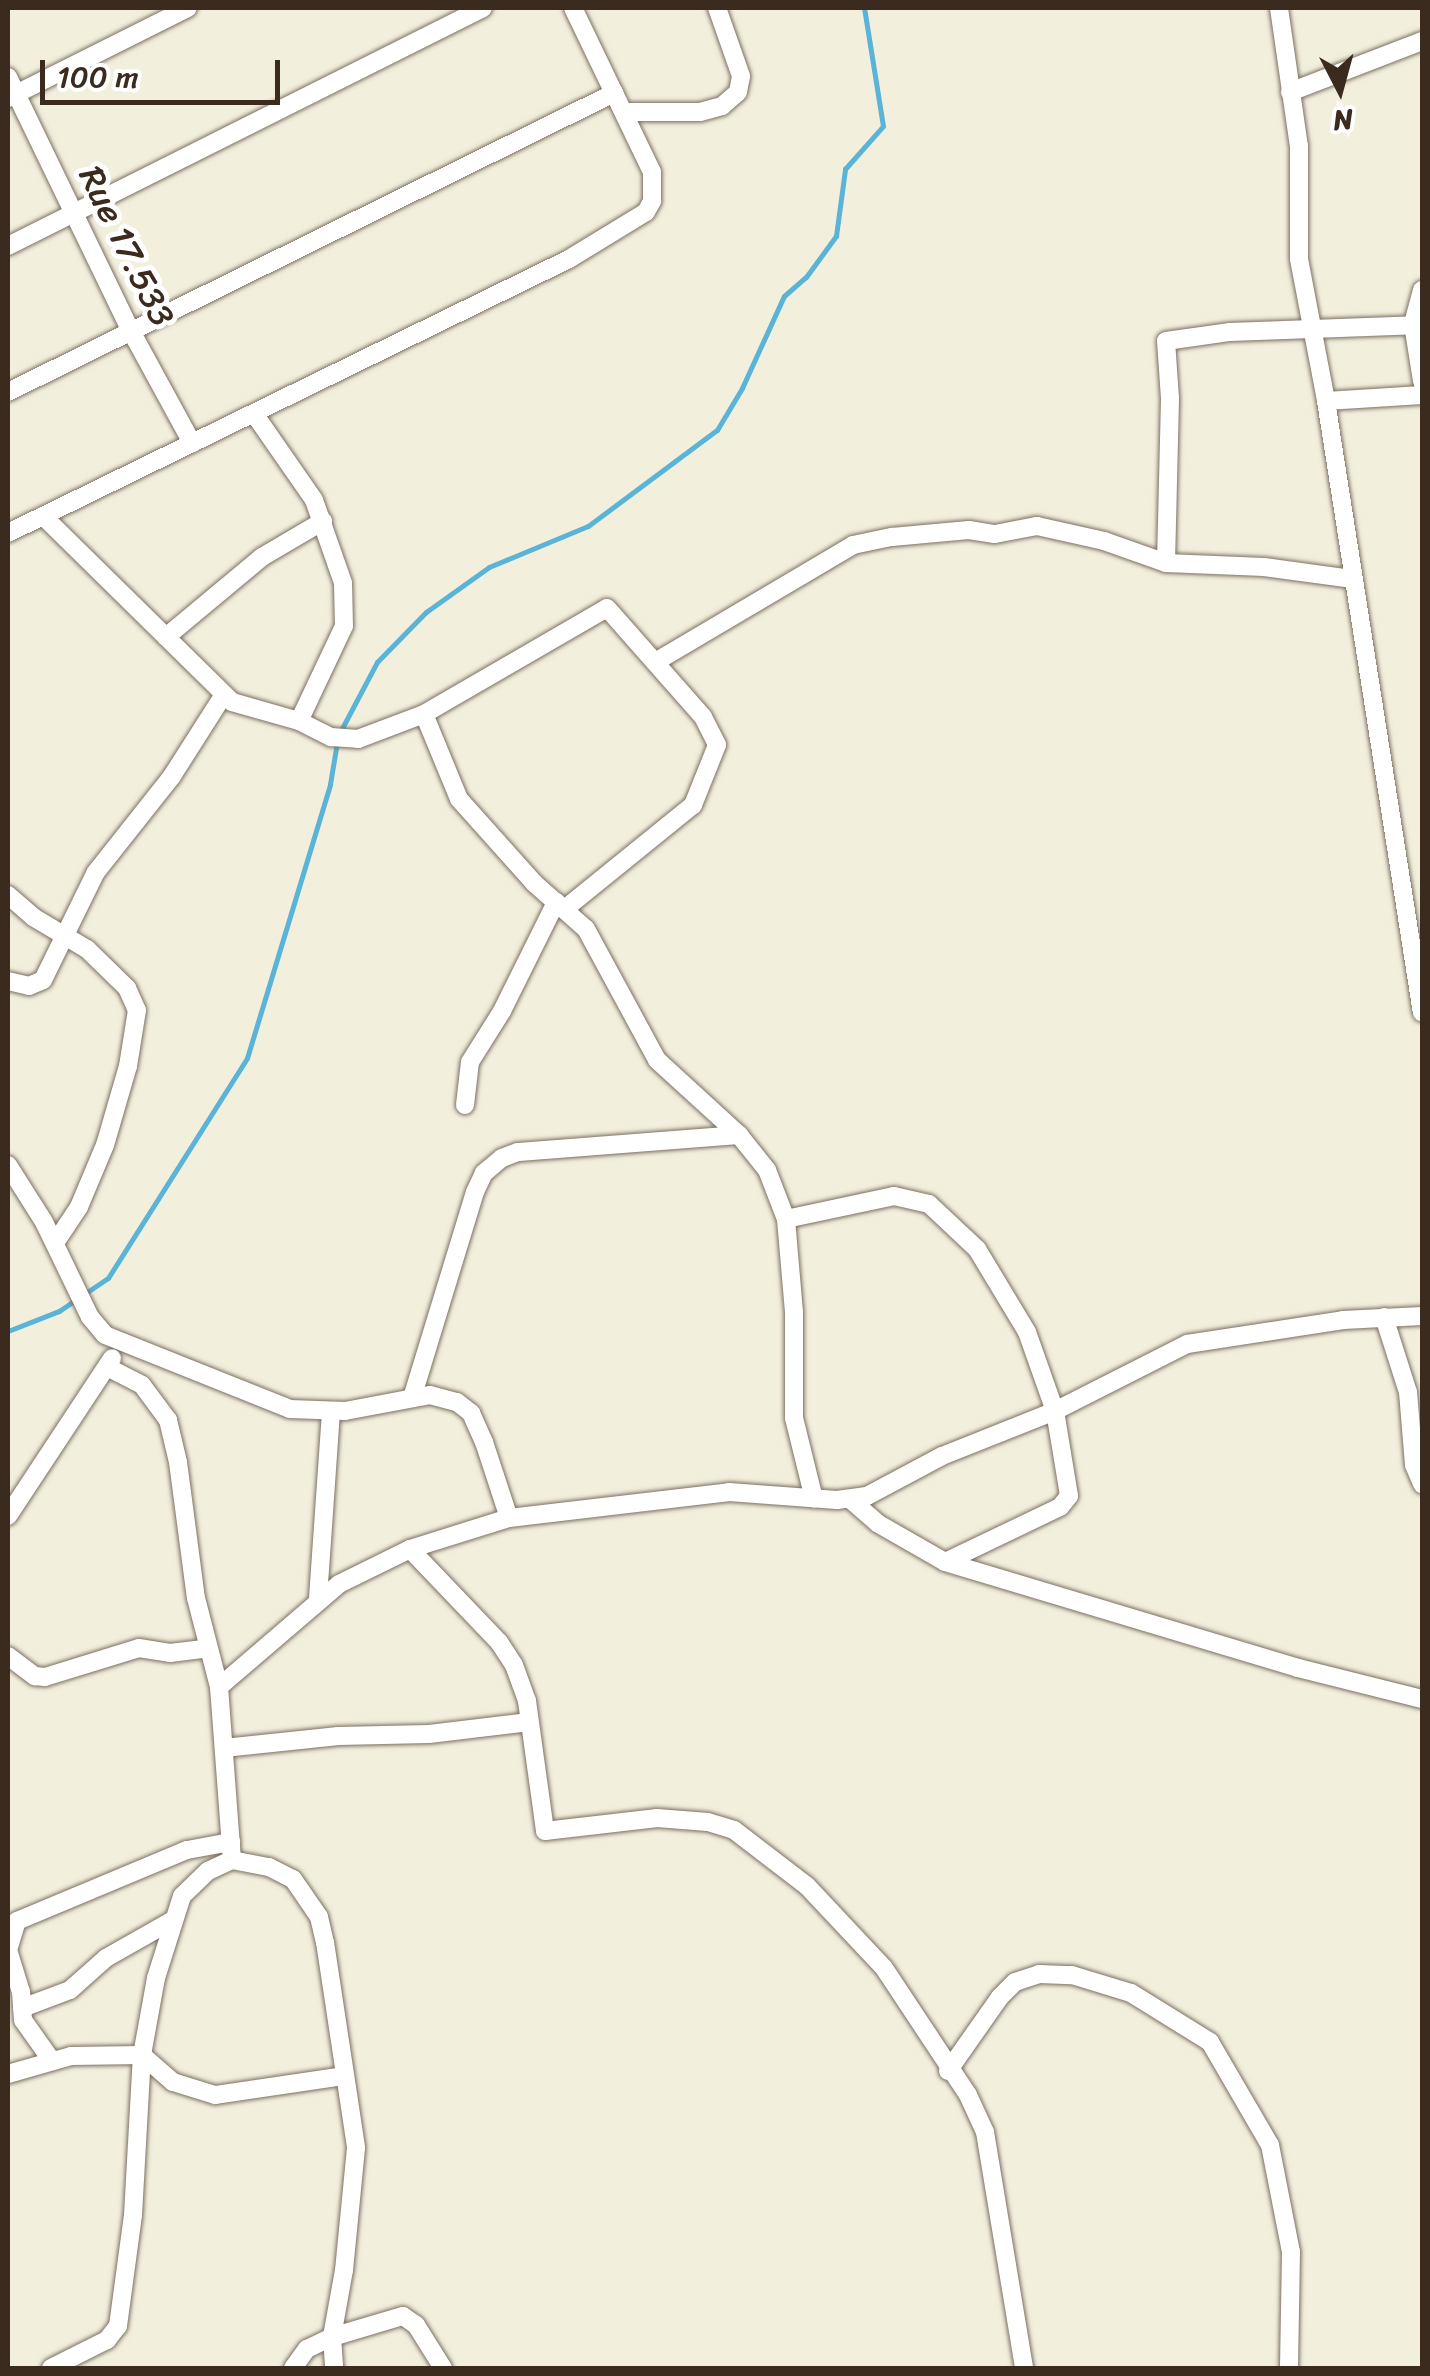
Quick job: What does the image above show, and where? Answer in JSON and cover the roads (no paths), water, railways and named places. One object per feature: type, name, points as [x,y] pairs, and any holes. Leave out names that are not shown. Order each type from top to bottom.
[{"type":"street","points":[[10,89],[188,8]]},
{"type":"street","points":[[8,246],[484,8]]},
{"type":"street","points":[[8,532],[255,415],[569,259],[632,222],[652,201],[652,172],[573,8]]},
{"type":"street","points":[[624,112],[700,112],[722,106],[738,92],[741,76],[717,8]]},
{"type":"street","points":[[1279,8],[1299,146],[1299,259],[1326,401],[1422,1013]]},
{"type":"street","points":[[1290,92],[1422,41]]},
{"type":"street","name":"Rue 17.533","points":[[10,89],[192,443]]},
{"type":"street","points":[[8,392],[614,92]]},
{"type":"street","points":[[1422,290],[1418,325],[1422,381]]},
{"type":"street","points":[[1166,563],[1170,398],[1166,341],[1209,333],[1418,325]]},
{"type":"street","points":[[1326,401],[1422,395]]},
{"type":"street","points":[[255,415],[300,478],[323,521],[343,582],[344,626],[299,720]]},
{"type":"street","points":[[43,516],[223,696],[249,709],[299,720],[331,736],[358,739],[424,714],[607,608],[657,660],[714,733],[715,758],[693,805],[561,905],[470,1062],[466,1105]]},
{"type":"street","points":[[166,637],[262,558],[323,521]]},
{"type":"street","points":[[657,660],[815,566],[871,540],[969,530],[994,534],[1037,526],[1104,541],[1166,563],[1264,567],[1354,578]]},
{"type":"street","points":[[8,981],[37,985],[68,936],[96,872],[172,776],[223,696]]},
{"type":"street","points":[[424,714],[459,799],[586,929],[657,1060],[739,1135],[767,1170],[786,1220],[794,1312],[794,1418],[814,1499]]},
{"type":"street","points":[[8,895],[33,917],[68,936],[127,988],[137,1010],[128,1066],[105,1145],[79,1207],[55,1243]]},
{"type":"street","points":[[412,1398],[475,1192],[484,1173],[502,1158],[518,1152],[739,1135]]},
{"type":"street","points":[[8,1165],[55,1243],[90,1317],[120,1345],[273,1405],[331,1412],[412,1398],[442,1397],[471,1413],[509,1518]]},
{"type":"street","points":[[786,1220],[894,1196],[930,1204],[978,1249],[1027,1332],[1055,1412],[1069,1482],[1066,1502],[945,1562]]},
{"type":"street","points":[[218,1688],[318,1598],[410,1549],[509,1518],[729,1492],[851,1500],[883,1489],[942,1456],[1055,1412],[1187,1344],[1384,1317],[1422,1316]]},
{"type":"street","points":[[1384,1317],[1408,1392],[1414,1465],[1422,1484]]},
{"type":"street","points":[[8,1516],[120,1345]]},
{"type":"street","points":[[107,1367],[142,1385],[168,1420],[196,1598],[218,1688],[231,1851]]},
{"type":"street","points":[[318,1598],[331,1412]]},
{"type":"street","points":[[851,1500],[876,1523],[945,1562],[1298,1668],[1422,1700]]},
{"type":"street","points":[[410,1549],[499,1642],[514,1664],[530,1722],[545,1830],[658,1818],[708,1822],[734,1830],[781,1863],[884,1968],[948,2071],[968,2096],[985,2132],[1024,2368]]},
{"type":"street","points":[[8,1656],[35,1676],[45,1677],[138,1648],[170,1653],[208,1648]]},
{"type":"street","points":[[224,1748],[338,1736],[429,1734],[530,1722]]},
{"type":"street","points":[[52,2061],[27,2030],[8,1950],[16,1921],[187,1850],[231,1851],[292,1879],[319,1917],[356,2148],[344,2270],[332,2337],[334,2368]]},
{"type":"street","points":[[51,2368],[107,2340],[118,2326],[134,2204],[142,2055],[171,1921],[182,1896],[231,1851]]},
{"type":"street","points":[[22,2008],[70,1990],[106,1958],[171,1921]]},
{"type":"street","points":[[948,2071],[1000,1997],[1015,1982],[1040,1974],[1072,1976],[1131,1993],[1210,2042],[1270,2145],[1291,2252],[1290,2368]]},
{"type":"street","points":[[8,2074],[52,2061],[142,2055],[173,2082],[215,2094],[343,2076]]},
{"type":"street","points":[[293,2368],[307,2349],[332,2337],[403,2316],[416,2324],[443,2368]]},
{"type":"waterway","points":[[340,732],[377,662],[426,612],[489,567],[588,526],[717,430],[742,388],[784,296],[806,277],[836,236],[845,169],[883,126],[864,8]]},
{"type":"waterway","points":[[8,1331],[59,1311],[108,1278],[247,1058],[330,784],[337,742]]}]
